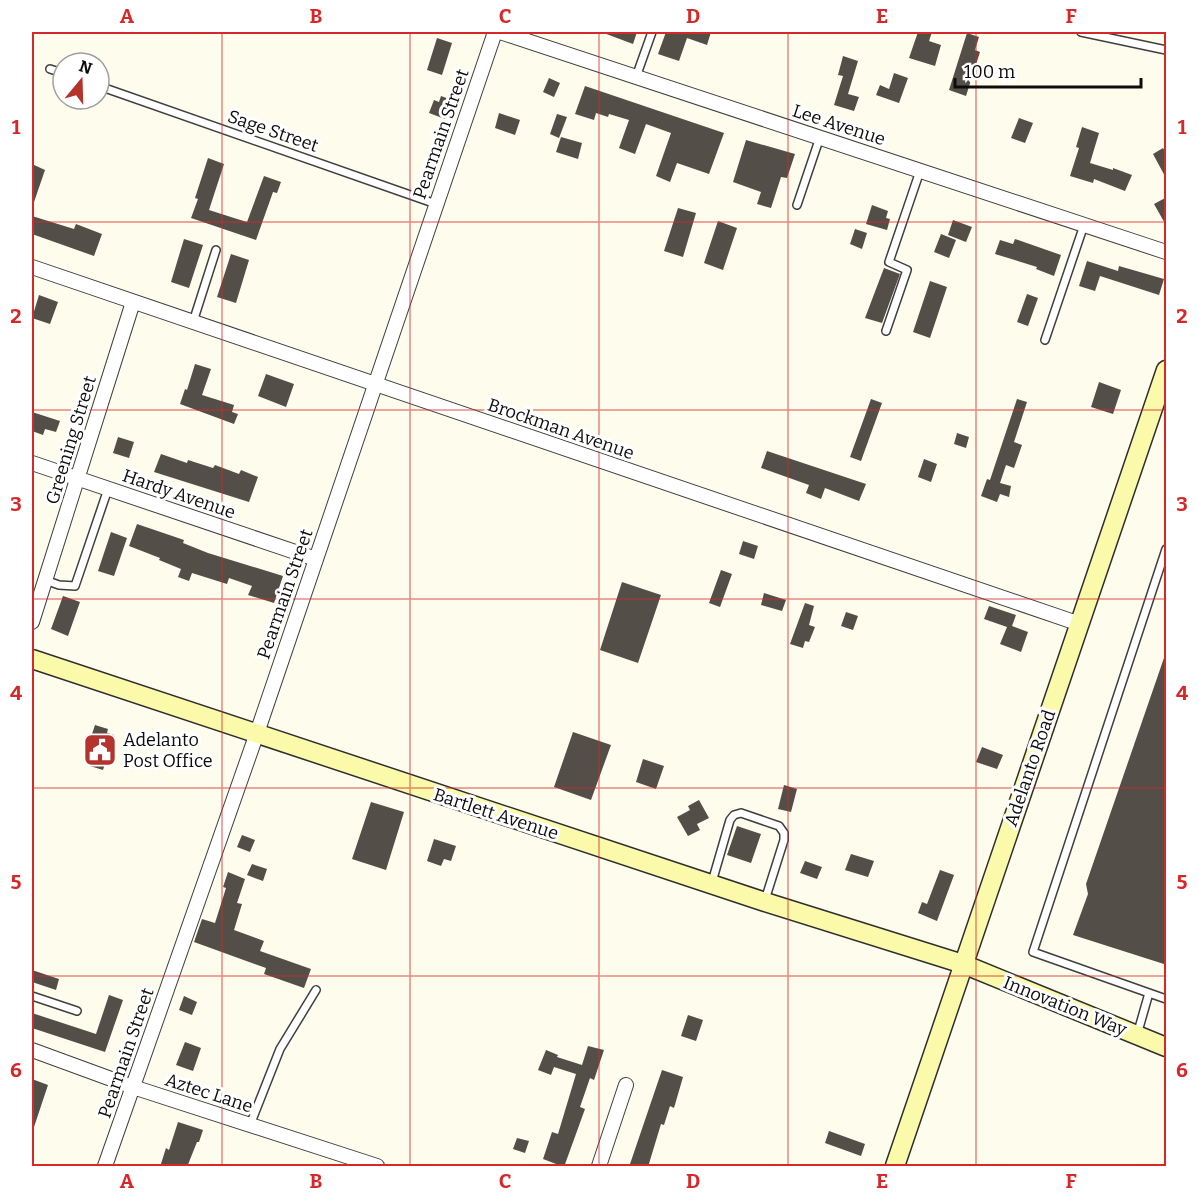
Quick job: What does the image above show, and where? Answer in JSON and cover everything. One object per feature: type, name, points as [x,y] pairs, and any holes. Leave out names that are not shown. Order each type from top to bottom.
[{"type":"street","name":"Pearmain Street","points":[[105,1167],[256,735],[495,32]]},
{"type":"street","name":"Lee Avenue","points":[[500,32],[1167,252]]},
{"type":"street","name":"Brockman Avenue","points":[[32,267],[1080,624]]},
{"type":"street","name":"Greening Street","points":[[32,622],[133,302]]},
{"type":"street","name":"Adelanto Road","points":[[895,1167],[1167,370]]},
{"type":"street","name":"Hardy Avenue","points":[[32,463],[316,559]]},
{"type":"street","name":"Bartlett Avenue","points":[[32,659],[711,885],[963,964]]},
{"type":"street","name":"Innovation Way","points":[[963,964],[1167,1047]]},
{"type":"street","name":"Aztec Lane","points":[[32,1050],[133,1087],[377,1167]]},
{"type":"street","points":[[599,1167],[626,1085]]},
{"type":"lane","points":[[636,77],[652,32]]},
{"type":"lane","points":[[1081,32],[1167,50]]},
{"type":"lane","name":"Sage Street","points":[[111,90],[436,204]]},
{"type":"lane","points":[[797,205],[820,138]]},
{"type":"lane","points":[[886,331],[908,270],[889,262],[920,171]]},
{"type":"lane","points":[[1045,340],[1084,225]]},
{"type":"lane","points":[[192,322],[216,250]]},
{"type":"lane","points":[[45,580],[59,585],[75,586],[108,489]]},
{"type":"lane","points":[[1167,549],[1033,952],[1167,999]]},
{"type":"lane","points":[[711,885],[730,820],[734,815],[741,813],[779,826],[784,833],[784,840],[765,902]]},
{"type":"lane","points":[[250,1125],[280,1049],[316,990]]},
{"type":"lane","points":[[1137,1035],[1149,993]]},
{"type":"lane","points":[[32,996],[77,1011]]},
{"type":"building","points":[[601,32],[637,32],[633,44]]},
{"type":"building","points":[[666,32],[711,32],[707,45],[687,38],[679,61],[658,54]]},
{"type":"building","points":[[918,32],[932,32],[929,41],[941,45],[935,66],[909,58]]},
{"type":"building","points":[[967,33],[979,37],[975,50],[980,52],[966,96],[949,90]]},
{"type":"building","points":[[437,38],[452,43],[442,75],[427,70]]},
{"type":"building","points":[[843,56],[858,61],[848,94],[859,97],[854,111],[834,105],[843,76],[838,75]]},
{"type":"building","points":[[894,73],[908,78],[899,103],[876,95],[880,85],[889,89]]},
{"type":"building","points":[[549,78],[560,83],[554,97],[543,92]]},
{"type":"building","points":[[585,86],[724,133],[709,174],[677,163],[670,182],[656,176],[671,133],[646,124],[635,154],[619,148],[629,120],[596,113],[594,120],[575,114]]},
{"type":"building","points":[[441,96],[452,100],[445,119],[429,113],[434,100],[439,102]]},
{"type":"building","points":[[499,113],[520,120],[515,135],[495,128]]},
{"type":"building","points":[[557,114],[567,117],[559,138],[550,134]]},
{"type":"building","points":[[1019,118],[1033,123],[1025,143],[1011,138]]},
{"type":"building","points":[[1082,127],[1099,133],[1090,163],[1132,175],[1125,191],[1094,179],[1093,183],[1070,176],[1079,148],[1076,147]]},
{"type":"building","points":[[561,137],[582,143],[578,159],[556,152]]},
{"type":"building","points":[[746,140],[795,154],[787,178],[781,177],[771,208],[757,204],[761,192],[733,182]]},
{"type":"building","points":[[1163,148],[1167,154],[1167,180],[1153,154]]},
{"type":"building","points":[[208,158],[224,164],[209,210],[247,222],[264,176],[281,182],[277,193],[273,192],[256,240],[191,218]]},
{"type":"building","points":[[32,164],[45,170],[33,205],[32,205]]},
{"type":"building","points":[[1167,197],[1167,227],[1154,204]]},
{"type":"building","points":[[872,205],[888,211],[886,218],[890,219],[887,230],[866,224]]},
{"type":"building","points":[[678,208],[696,213],[683,257],[664,251]]},
{"type":"building","points":[[32,216],[74,229],[76,224],[102,234],[94,256],[32,234]]},
{"type":"building","points":[[953,220],[972,227],[966,242],[948,235]]},
{"type":"building","points":[[718,221],[737,228],[723,270],[704,263]]},
{"type":"building","points":[[855,229],[867,233],[862,249],[850,244]]},
{"type":"building","points":[[941,234],[956,240],[949,258],[934,252]]},
{"type":"building","points":[[184,239],[203,245],[189,288],[171,282]]},
{"type":"building","points":[[1015,239],[1061,255],[1054,276],[1036,269],[1037,267],[995,254],[1000,240],[1013,244]]},
{"type":"building","points":[[231,254],[249,260],[236,303],[217,297]]},
{"type":"building","points":[[1087,261],[1118,271],[1119,266],[1164,279],[1159,295],[1100,276],[1095,291],[1079,286]]},
{"type":"building","points":[[884,268],[900,274],[882,323],[865,318]]},
{"type":"building","points":[[930,281],[947,287],[930,338],[913,332]]},
{"type":"building","points":[[1027,294],[1038,298],[1028,326],[1017,322]]},
{"type":"building","points":[[39,295],[58,302],[50,324],[32,318]]},
{"type":"building","points":[[195,364],[211,369],[202,395],[234,405],[232,412],[238,414],[234,424],[180,404]]},
{"type":"building","points":[[266,374],[294,384],[286,407],[258,396]]},
{"type":"building","points":[[1099,382],[1121,390],[1113,414],[1091,407]]},
{"type":"building","points":[[871,399],[882,403],[861,461],[850,457]]},
{"type":"building","points":[[1017,399],[1027,402],[1014,442],[1022,445],[1014,468],[1006,465],[1000,483],[1011,486],[1009,497],[1000,494],[997,502],[981,496],[987,479],[990,480]]},
{"type":"building","points":[[32,412],[60,421],[56,432],[45,429],[43,435],[32,431]]},
{"type":"building","points":[[957,433],[969,437],[966,448],[954,444]]},
{"type":"building","points":[[118,437],[134,442],[129,458],[113,453]]},
{"type":"building","points":[[767,451],[866,484],[859,501],[825,488],[821,499],[806,493],[809,485],[761,468]]},
{"type":"building","points":[[161,454],[187,463],[188,460],[213,468],[215,465],[239,474],[241,470],[258,477],[249,502],[154,472]]},
{"type":"building","points":[[924,459],[937,464],[931,482],[918,477]]},
{"type":"building","points":[[137,524],[184,540],[183,543],[208,553],[283,576],[274,603],[248,595],[252,586],[229,578],[227,584],[192,573],[189,581],[178,577],[181,569],[129,546]]},
{"type":"building","points":[[111,532],[127,538],[114,576],[98,571]]},
{"type":"building","points":[[743,541],[758,546],[754,559],[739,554]]},
{"type":"building","points":[[721,570],[732,574],[720,607],[709,603]]},
{"type":"building","points":[[622,582],[661,595],[638,663],[600,650]]},
{"type":"building","points":[[764,593],[786,600],[782,611],[761,605]]},
{"type":"building","points":[[63,596],[80,602],[68,636],[51,629]]},
{"type":"building","points":[[805,603],[814,606],[809,625],[815,627],[809,642],[805,641],[803,648],[790,644]]},
{"type":"building","points":[[989,606],[1016,615],[1012,626],[1028,632],[1021,652],[1000,644],[1007,627],[984,619]]},
{"type":"building","points":[[846,612],[858,616],[853,630],[841,626]]},
{"type":"building","points":[[1165,655],[1167,656],[1167,965],[1073,935],[1088,894],[1086,884]]},
{"type":"building","points":[[95,725],[108,729],[107,733],[114,735],[103,770],[90,766],[93,757],[85,755]]},
{"type":"building","points":[[573,732],[611,745],[591,800],[554,787]]},
{"type":"building","points":[[982,747],[1003,755],[997,769],[976,762]]},
{"type":"building","points":[[643,759],[664,766],[656,789],[636,782]]},
{"type":"building","points":[[784,785],[797,789],[791,812],[778,809]]},
{"type":"building","points":[[699,800],[709,818],[697,824],[700,830],[688,836],[677,817],[690,810],[688,806]]},
{"type":"building","points":[[371,802],[404,812],[386,870],[352,859]]},
{"type":"building","points":[[737,826],[761,834],[751,863],[727,855]]},
{"type":"building","points":[[242,835],[255,840],[250,852],[237,847]]},
{"type":"building","points":[[434,839],[456,846],[451,861],[444,859],[441,866],[427,861]]},
{"type":"building","points":[[851,854],[874,861],[868,877],[845,870]]},
{"type":"building","points":[[805,861],[822,867],[817,879],[800,873]]},
{"type":"building","points":[[252,864],[267,869],[263,881],[247,875]]},
{"type":"building","points":[[940,870],[954,875],[937,921],[918,913],[922,902],[927,904]]},
{"type":"building","points":[[228,872],[245,879],[237,903],[242,904],[234,930],[264,941],[260,951],[311,969],[304,988],[264,974],[266,968],[194,942],[202,919],[215,923],[226,888],[223,887]]},
{"type":"building","points":[[32,970],[59,979],[56,990],[32,982]]},
{"type":"building","points":[[109,995],[123,1000],[105,1052],[32,1028],[32,1013],[96,1034]]},
{"type":"building","points":[[184,996],[197,1002],[192,1015],[179,1010]]},
{"type":"building","points":[[688,1015],[703,1020],[696,1041],[681,1036]]},
{"type":"building","points":[[185,1042],[201,1048],[193,1071],[176,1065]]},
{"type":"building","points":[[588,1046],[604,1050],[594,1080],[590,1078],[580,1107],[585,1109],[564,1167],[543,1159],[552,1132],[558,1134],[576,1074],[554,1067],[551,1075],[538,1070],[546,1050],[558,1055],[557,1057],[582,1065]]},
{"type":"building","points":[[662,1070],[683,1077],[674,1108],[670,1106],[664,1125],[661,1124],[648,1167],[629,1167]]},
{"type":"building","points":[[32,1079],[48,1085],[33,1130],[32,1130]]},
{"type":"building","points":[[178,1122],[203,1130],[199,1142],[197,1142],[187,1167],[160,1167],[166,1148],[169,1150]]},
{"type":"building","points":[[829,1131],[865,1144],[861,1156],[825,1143]]},
{"type":"building","points":[[517,1138],[529,1141],[525,1153],[513,1149]]},
{"type":"place","name":"Adelanto Post Office","points":[[100,750]]}]
